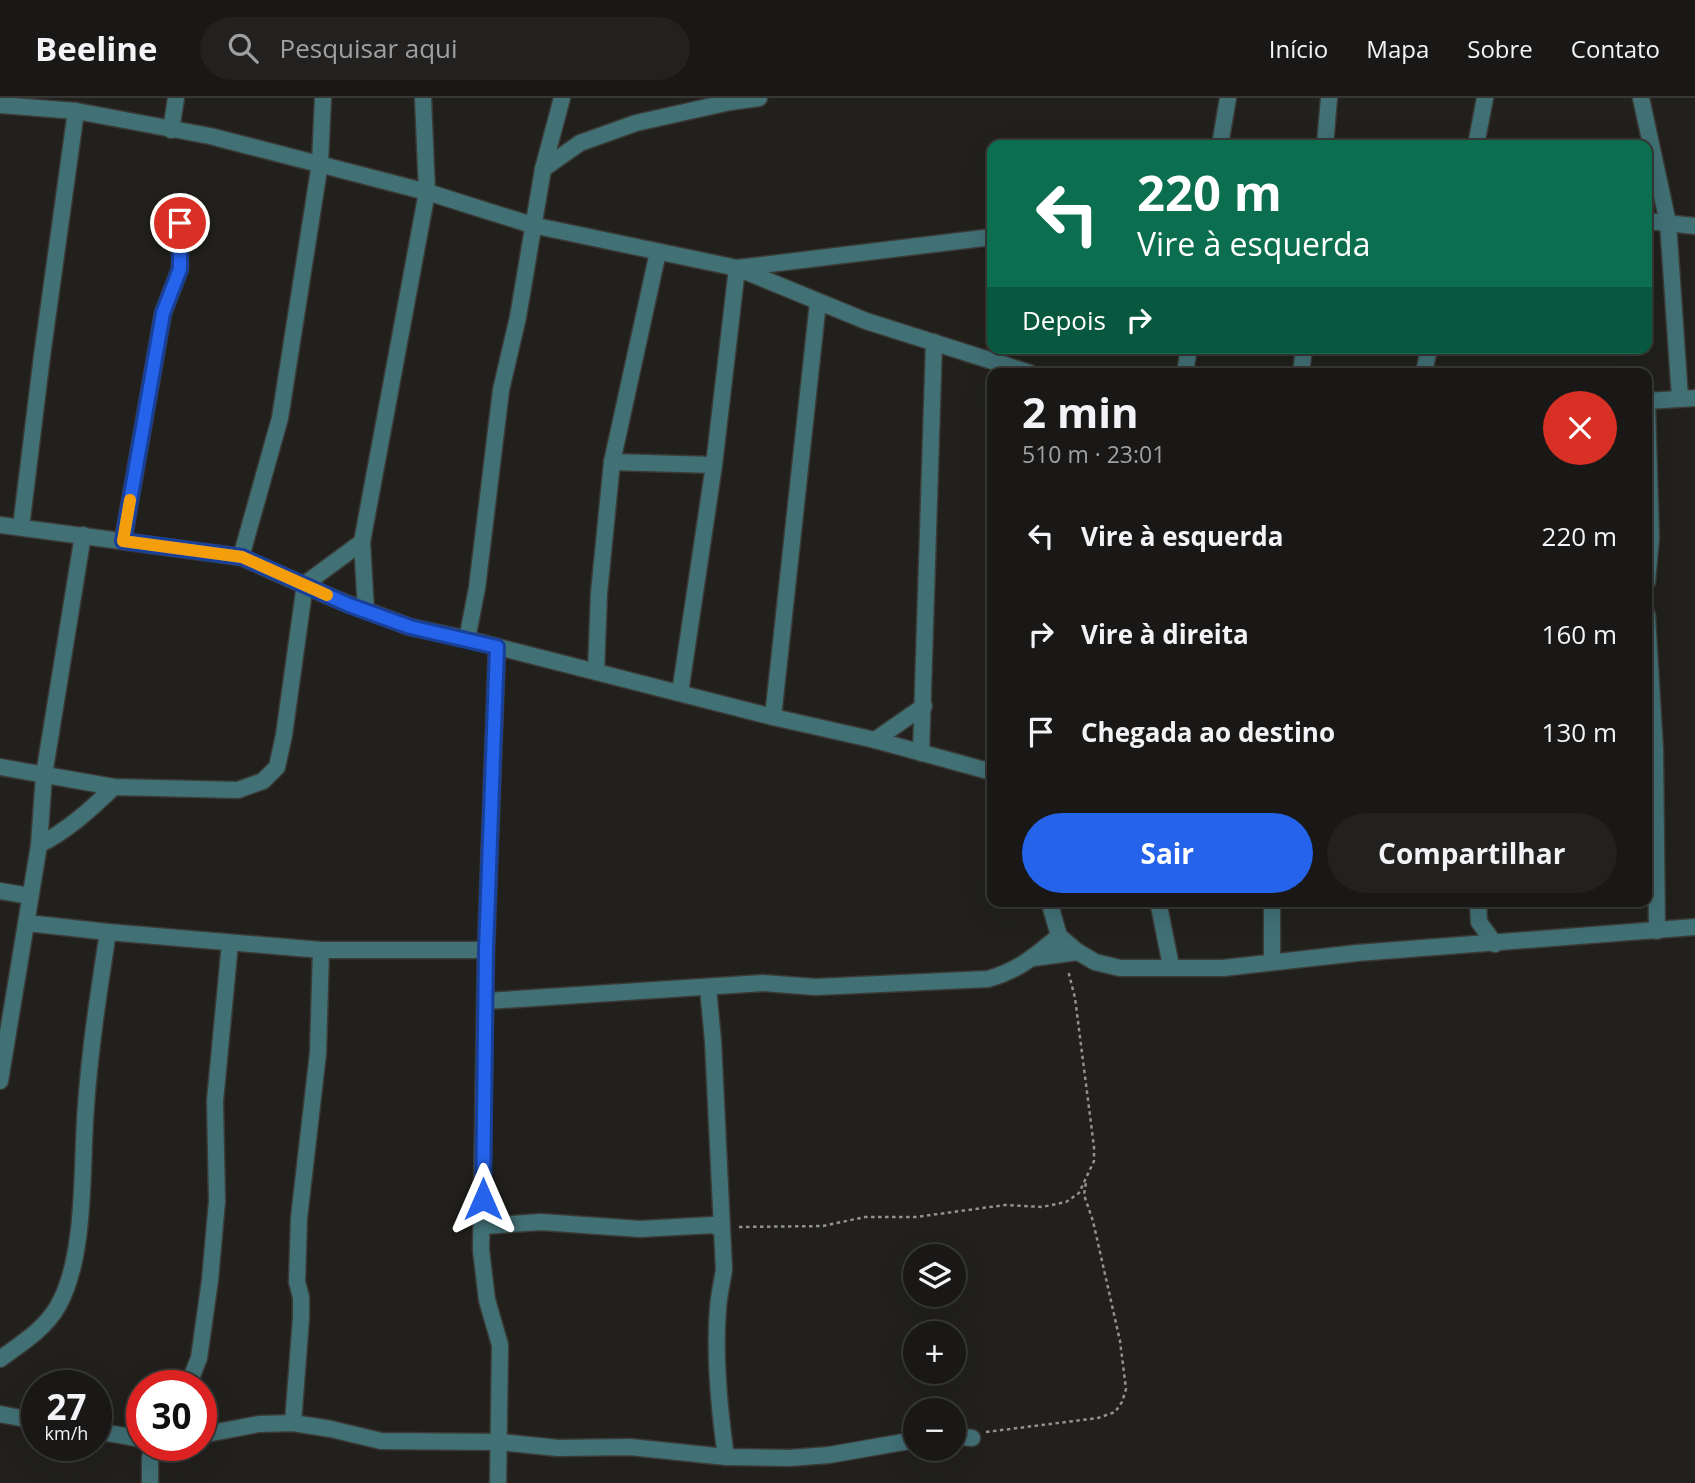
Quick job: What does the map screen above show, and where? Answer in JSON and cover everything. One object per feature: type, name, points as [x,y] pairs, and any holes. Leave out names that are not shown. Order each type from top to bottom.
[{"type":"street","points":[[171,130],[176,98]]},
{"type":"street","points":[[242,557],[280,418],[320,163],[323,98]]},
{"type":"street","points":[[366,611],[362,542],[427,192],[423,98]]},
{"type":"street","points":[[467,639],[477,588],[501,390],[518,317],[543,169],[562,98]]},
{"type":"street","points":[[543,169],[580,143],[636,123],[759,98]]},
{"type":"street","points":[[1221,140],[1228,98]]},
{"type":"street","points":[[1325,140],[1329,98]]},
{"type":"street","points":[[1477,140],[1485,98]]},
{"type":"street","points":[[1641,98],[1650,140]]},
{"type":"street","points":[[0,105],[76,111],[210,136],[427,192],[532,225],[737,268],[866,321],[1015,368]]},
{"type":"street","points":[[21,527],[41,356],[76,111]]},
{"type":"street","points":[[1652,149],[1668,223],[1687,398],[1652,402]]},
{"type":"street","points":[[1652,221],[1695,226]]},
{"type":"street","points":[[123,541],[163,313],[180,269],[180,223]]},
{"type":"street","points":[[737,268],[987,238]]},
{"type":"street","points":[[596,672],[599,593],[612,462],[657,252]]},
{"type":"street","points":[[680,693],[714,465],[737,268]]},
{"type":"street","points":[[773,718],[818,302]]},
{"type":"street","points":[[921,753],[934,342]]},
{"type":"street","points":[[612,462],[714,465]]},
{"type":"street","points":[[0,525],[242,557],[366,611],[410,627],[467,639],[773,718],[875,740],[987,771]]},
{"type":"street","points":[[0,1080],[39,845],[44,775],[83,535]]},
{"type":"street","points":[[0,767],[114,787],[238,790],[263,781],[277,767],[284,735],[305,584],[362,542]]},
{"type":"street","points":[[497,647],[486,950],[481,1250],[487,1300],[500,1345],[498,1483]]},
{"type":"street","points":[[1652,700],[1657,931]]},
{"type":"street","points":[[875,740],[924,706]]},
{"type":"street","points":[[39,845],[61,834],[114,787]]},
{"type":"street","points":[[0,891],[30,896]]},
{"type":"street","points":[[1051,907],[1059,936],[1071,953]]},
{"type":"street","points":[[1158,907],[1171,966]]},
{"type":"street","points":[[1272,907],[1272,962]]},
{"type":"street","points":[[1478,907],[1479,922],[1495,944]]},
{"type":"street","points":[[1460,946],[1479,922]]},
{"type":"street","points":[[27,923],[321,950],[486,950]]},
{"type":"street","points":[[1033,958],[1071,953],[1120,968],[1223,968],[1695,927]]},
{"type":"street","points":[[0,1359],[38,1331],[58,1306],[69,1278],[79,1225],[90,1054],[108,932]]},
{"type":"street","points":[[486,1001],[763,983],[816,987],[988,979],[1009,974],[1059,936]]},
{"type":"street","points":[[194,1370],[199,1358],[210,1280],[217,1201],[215,1101],[230,943]]},
{"type":"street","points":[[293,1423],[297,1339],[301,1318],[301,1297],[297,1282],[299,1219],[317,1053],[321,950]]},
{"type":"street","points":[[708,988],[724,1270],[718,1307],[718,1370],[726,1457]]},
{"type":"street","points":[[483,1226],[541,1222],[640,1228],[713,1225],[721,1229]]},
{"type":"street","points":[[0,1414],[21,1418]]},
{"type":"street","points":[[217,1432],[259,1424],[293,1423],[381,1441],[499,1442],[558,1448],[629,1447],[726,1457],[789,1458],[829,1455],[903,1442]]},
{"type":"street","points":[[966,1437],[972,1438]]},
{"type":"street","points":[[150,1461],[150,1483]]},
{"type":"path","points":[[721,1229],[823,1226],[865,1217],[916,1217],[1005,1205],[1042,1207],[1066,1202],[1079,1193],[1094,1161],[1094,1147],[1071,953]]},
{"type":"path","points":[[972,1438],[989,1431],[1098,1418],[1115,1412],[1122,1402],[1126,1389],[1120,1341],[1093,1221],[1084,1195],[1086,1179]]},
{"type":"slow traffic","points":[[130,500],[123,541],[242,557],[327,595]]},
{"type":"route","points":[[180,223],[180,269],[163,313],[123,541],[242,557],[349,605],[410,627],[497,647],[486,950],[483,1199]]}]
